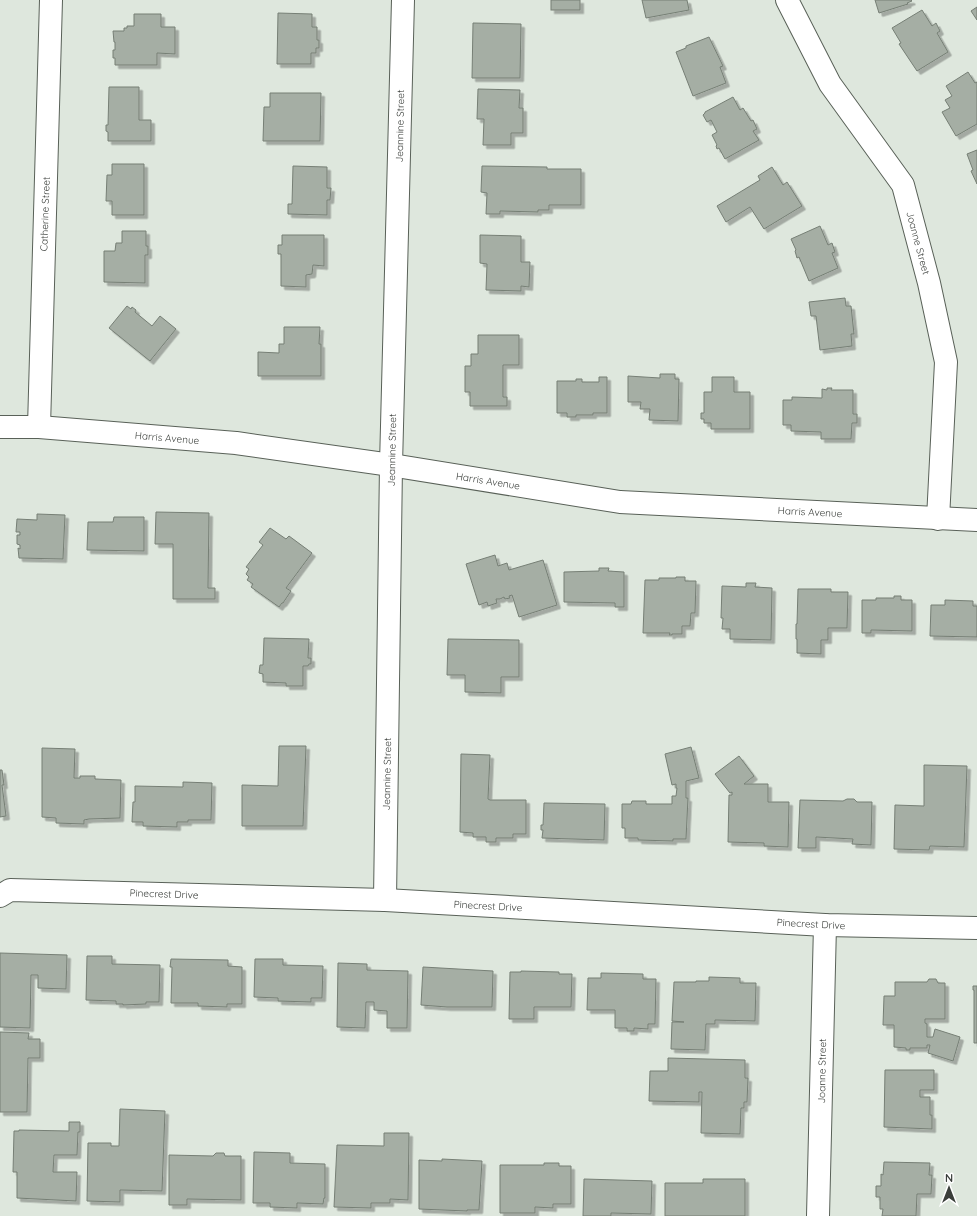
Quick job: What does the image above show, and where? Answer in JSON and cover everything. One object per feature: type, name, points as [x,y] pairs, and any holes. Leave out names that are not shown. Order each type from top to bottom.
[{"type":"street","name":"Catherine Street","points":[[39,427],[51,0]]},
{"type":"street","name":"Jeannine Street","points":[[385,900],[391,465],[403,0]]},
{"type":"street","name":"Joanne Street","points":[[787,0],[830,84],[903,185],[929,283],[946,362],[938,519]]},
{"type":"street","name":"Harris Avenue","points":[[0,427],[39,427],[236,443],[391,465],[620,502],[977,520]]},
{"type":"street","name":"Pinecrest Drive","points":[[0,896],[10,890],[385,900],[825,925],[977,928]]},
{"type":"street","name":"Joanne Street","points":[[818,1216],[825,925]]},
{"type":"building","points":[[551,0],[580,0],[580,10],[551,10]]},
{"type":"building","points":[[642,0],[687,0],[689,10],[646,18]]},
{"type":"building","points":[[875,0],[912,1],[907,3],[908,4],[879,13]]},
{"type":"building","points":[[977,7],[977,20],[971,11]]},
{"type":"building","points":[[922,10],[932,26],[936,23],[940,31],[937,33],[948,52],[917,71],[899,44],[901,43],[892,28]]},
{"type":"building","points":[[278,13],[312,14],[312,27],[317,27],[317,40],[319,40],[319,48],[316,48],[316,53],[311,53],[311,64],[277,64]]},
{"type":"building","points":[[134,14],[161,14],[161,27],[175,27],[175,54],[157,53],[157,65],[115,65],[115,58],[113,58],[115,42],[113,31],[124,31],[124,28],[127,28],[127,26],[134,26]]},
{"type":"building","points":[[473,23],[521,24],[520,78],[472,78]]},
{"type":"building","points":[[709,37],[723,66],[720,67],[726,83],[693,96],[676,52],[686,48],[686,46]]},
{"type":"building","points":[[968,72],[975,83],[977,82],[977,124],[956,136],[942,112],[950,108],[945,100],[952,96],[946,86]]},
{"type":"building","points":[[109,87],[139,87],[139,120],[151,120],[151,141],[108,141],[106,125],[108,125]]},
{"type":"building","points":[[478,89],[520,90],[519,108],[523,108],[523,133],[511,133],[511,145],[483,145],[484,119],[477,119]]},
{"type":"building","points":[[270,93],[321,93],[320,141],[263,141],[264,107],[270,107]]},
{"type":"building","points":[[733,97],[740,110],[743,108],[751,121],[753,120],[757,129],[753,131],[759,140],[725,159],[719,148],[717,149],[717,145],[712,135],[717,132],[711,120],[707,122],[703,115],[705,112]]},
{"type":"building","points":[[977,150],[977,184],[971,171],[973,170],[967,154]]},
{"type":"building","points":[[112,164],[144,164],[144,215],[112,215],[112,201],[106,201],[107,175],[112,175]]},
{"type":"building","points":[[293,166],[327,167],[327,188],[331,188],[330,200],[327,200],[327,215],[288,214],[288,204],[292,204]]},
{"type":"building","points":[[482,166],[581,169],[581,205],[549,205],[549,210],[538,210],[538,212],[500,211],[500,214],[486,214],[487,193],[481,192]]},
{"type":"building","points":[[772,167],[783,185],[787,182],[802,206],[764,229],[750,207],[726,222],[717,206],[760,180],[758,176]]},
{"type":"building","points":[[820,226],[828,245],[832,243],[835,252],[832,253],[838,268],[809,281],[799,257],[797,258],[796,250],[791,239]]},
{"type":"building","points":[[122,231],[146,231],[146,246],[148,246],[148,255],[145,255],[145,283],[104,282],[104,251],[115,251],[116,243],[122,243]]},
{"type":"building","points":[[282,235],[324,235],[324,266],[313,265],[312,274],[306,275],[306,287],[281,286],[281,254],[278,254],[278,245],[282,245]]},
{"type":"building","points":[[480,235],[521,236],[521,262],[530,262],[529,287],[521,286],[521,291],[486,290],[487,264],[480,263]]},
{"type":"building","points":[[845,298],[846,306],[851,306],[854,334],[851,334],[852,346],[820,350],[816,316],[811,316],[809,302]]},
{"type":"building","points":[[127,306],[136,310],[135,312],[152,326],[160,316],[176,329],[150,361],[109,328]]},
{"type":"building","points":[[284,327],[320,327],[319,344],[321,344],[321,376],[258,376],[258,352],[279,353],[279,344],[284,344]]},
{"type":"building","points":[[478,335],[519,335],[519,365],[503,365],[503,397],[507,397],[507,406],[470,406],[470,392],[465,392],[465,366],[471,366],[471,354],[478,354]]},
{"type":"building","points":[[660,374],[675,374],[675,379],[679,379],[678,421],[649,420],[650,409],[640,409],[641,402],[628,402],[628,376],[660,378]]},
{"type":"building","points":[[599,377],[607,377],[607,413],[593,413],[593,415],[576,415],[576,417],[567,417],[567,413],[557,413],[557,381],[576,381],[576,379],[582,379],[582,382],[599,382]]},
{"type":"building","points":[[712,377],[734,377],[734,392],[750,392],[750,429],[711,429],[711,423],[704,423],[704,419],[701,419],[701,413],[704,413],[704,392],[712,392]]},
{"type":"building","points":[[827,388],[832,388],[831,390],[853,390],[853,414],[857,414],[857,423],[852,423],[851,439],[821,439],[821,432],[791,431],[791,425],[783,425],[783,400],[792,400],[792,397],[822,398],[822,389],[827,390]]},
{"type":"building","points":[[156,512],[209,513],[208,588],[215,588],[215,599],[173,599],[173,544],[155,544]]},
{"type":"building","points":[[37,514],[65,515],[63,559],[19,558],[18,548],[20,549],[20,545],[17,544],[17,535],[20,535],[20,532],[16,532],[17,519],[37,520]]},
{"type":"building","points":[[114,517],[144,517],[144,551],[87,550],[88,522],[113,522]]},
{"type":"building","points":[[270,528],[286,539],[289,536],[312,553],[286,588],[291,591],[279,607],[251,587],[253,584],[247,580],[249,577],[246,574],[249,569],[246,567],[263,545],[259,542]]},
{"type":"building","points":[[495,555],[498,566],[507,563],[509,570],[543,560],[557,605],[519,617],[512,595],[509,596],[510,598],[505,599],[504,597],[496,599],[497,603],[488,606],[487,602],[479,605],[466,564]]},
{"type":"building","points":[[599,568],[609,568],[608,571],[624,572],[624,607],[615,607],[615,603],[564,602],[564,572],[599,571]]},
{"type":"building","points":[[685,577],[685,581],[696,581],[695,613],[691,613],[690,626],[682,626],[682,634],[669,635],[670,633],[643,633],[645,580],[659,580],[659,578]]},
{"type":"building","points":[[746,583],[756,583],[755,587],[772,588],[771,640],[730,639],[730,629],[722,629],[722,586],[746,587]]},
{"type":"building","points":[[798,589],[831,589],[831,592],[848,592],[847,628],[828,628],[828,640],[821,640],[821,654],[797,653],[796,624]]},
{"type":"building","points":[[894,596],[901,596],[901,600],[912,600],[912,631],[871,630],[871,633],[862,633],[862,600],[894,598]]},
{"type":"building","points":[[945,600],[973,601],[973,606],[977,606],[977,637],[930,636],[931,605],[945,605]]},
{"type":"building","points":[[264,638],[309,639],[308,658],[311,658],[311,664],[308,666],[303,666],[303,686],[286,686],[286,683],[263,682],[263,674],[259,673],[260,665],[263,665]]},
{"type":"building","points":[[448,639],[519,640],[519,677],[501,677],[501,693],[465,692],[465,675],[447,675]]},
{"type":"building","points":[[279,746],[306,746],[303,826],[242,826],[242,785],[278,786]]},
{"type":"building","points":[[691,747],[699,778],[686,781],[686,798],[688,798],[686,839],[673,839],[673,841],[625,838],[625,828],[622,828],[622,804],[631,804],[632,801],[646,801],[646,804],[672,804],[672,796],[676,796],[677,788],[676,784],[672,785],[665,754]]},
{"type":"building","points":[[42,748],[75,749],[74,778],[80,778],[80,776],[95,776],[95,779],[121,780],[120,818],[89,819],[84,820],[84,824],[56,823],[56,818],[42,817]]},
{"type":"building","points":[[461,754],[490,755],[488,799],[526,800],[526,834],[513,834],[513,838],[496,838],[496,842],[486,842],[486,837],[473,837],[473,833],[460,832]]},
{"type":"building","points":[[739,756],[754,776],[744,784],[768,784],[768,802],[789,802],[788,847],[764,846],[764,843],[728,842],[729,795],[732,795],[732,792],[730,793],[715,774]]},
{"type":"building","points":[[924,765],[967,766],[964,847],[930,846],[929,850],[894,849],[895,805],[924,806]]},
{"type":"building","points":[[0,770],[2,770],[4,785],[2,785],[6,816],[0,817]]},
{"type":"building","points":[[183,782],[212,783],[211,820],[188,820],[188,822],[177,822],[177,827],[143,826],[143,822],[132,822],[133,802],[135,802],[135,786],[183,787]]},
{"type":"building","points":[[847,799],[854,799],[857,802],[872,802],[871,845],[852,844],[853,839],[816,837],[816,848],[798,848],[800,800],[843,801]]},
{"type":"building","points":[[544,803],[605,804],[604,840],[542,838],[543,830],[541,830],[541,825],[543,825]]},
{"type":"building","points":[[0,953],[67,955],[66,989],[38,988],[38,975],[31,975],[30,1028],[0,1027]]},
{"type":"building","points":[[87,956],[112,956],[112,964],[160,965],[159,1002],[123,1005],[116,1004],[116,1001],[86,1000]]},
{"type":"building","points":[[171,959],[228,960],[228,966],[242,967],[242,1004],[227,1004],[227,1007],[198,1006],[198,1003],[171,1003]]},
{"type":"building","points":[[255,959],[283,959],[283,965],[323,966],[322,998],[311,998],[311,1002],[278,1001],[278,998],[254,997]]},
{"type":"building","points":[[338,963],[367,964],[367,970],[408,971],[407,1028],[387,1028],[387,1011],[374,1010],[374,1002],[366,1002],[365,1028],[337,1027]]},
{"type":"building","points":[[423,967],[493,971],[492,1007],[447,1007],[421,1005]]},
{"type":"building","points":[[510,972],[559,972],[559,974],[572,974],[571,1007],[534,1007],[534,1019],[509,1019]]},
{"type":"building","points":[[601,973],[643,974],[643,979],[656,979],[655,1024],[648,1024],[648,1029],[634,1028],[634,1031],[627,1031],[627,1028],[615,1028],[615,1010],[587,1010],[588,978],[601,978]]},
{"type":"building","points":[[709,977],[740,978],[740,983],[756,983],[755,1021],[715,1020],[715,1024],[706,1024],[705,1050],[671,1049],[672,1022],[684,1022],[672,1021],[674,982],[709,981]]},
{"type":"building","points":[[929,979],[936,979],[938,983],[945,983],[945,1019],[925,1019],[925,1023],[927,1024],[927,1037],[933,1037],[935,1029],[960,1037],[953,1061],[928,1053],[930,1045],[927,1045],[927,1048],[910,1048],[910,1050],[906,1050],[906,1048],[894,1047],[894,1025],[883,1025],[884,996],[895,996],[895,982],[927,982]]},
{"type":"building","points":[[973,986],[977,986],[977,1043],[974,1043]]},
{"type":"building","points":[[0,1032],[29,1033],[28,1039],[40,1039],[40,1058],[28,1058],[27,1112],[0,1112]]},
{"type":"building","points":[[668,1058],[745,1060],[745,1078],[748,1078],[747,1102],[744,1102],[744,1108],[741,1108],[740,1134],[701,1133],[702,1092],[699,1092],[699,1102],[649,1101],[650,1071],[668,1071]]},
{"type":"building","points":[[885,1070],[934,1070],[934,1090],[920,1090],[920,1097],[930,1097],[932,1129],[884,1127]]},
{"type":"building","points":[[120,1109],[165,1111],[162,1191],[120,1190],[120,1202],[87,1201],[88,1143],[111,1143],[111,1146],[119,1146]]},
{"type":"building","points":[[69,1122],[80,1122],[77,1155],[54,1155],[53,1172],[77,1172],[76,1201],[17,1198],[17,1172],[13,1172],[14,1131],[69,1131]]},
{"type":"building","points":[[384,1133],[409,1133],[408,1200],[390,1199],[390,1203],[371,1203],[371,1208],[334,1207],[337,1145],[384,1146]]},
{"type":"building","points":[[254,1152],[290,1153],[290,1163],[325,1164],[325,1198],[323,1204],[297,1203],[297,1208],[270,1207],[270,1203],[253,1203]]},
{"type":"building","points":[[216,1153],[224,1153],[225,1156],[241,1156],[241,1200],[187,1199],[187,1205],[169,1205],[169,1155],[213,1156]]},
{"type":"building","points":[[442,1159],[482,1161],[479,1210],[419,1209],[419,1160],[442,1161]]},
{"type":"building","points":[[884,1162],[930,1163],[929,1175],[932,1175],[931,1194],[917,1194],[916,1216],[882,1216],[883,1209],[880,1209],[880,1197],[876,1197],[876,1186],[881,1186],[881,1174],[883,1175]]},
{"type":"building","points":[[544,1163],[559,1163],[559,1166],[571,1166],[571,1204],[553,1204],[553,1208],[535,1207],[535,1213],[500,1213],[500,1165],[544,1165]]},
{"type":"building","points":[[584,1179],[652,1181],[651,1214],[611,1213],[611,1216],[583,1216]]},
{"type":"building","points":[[703,1179],[745,1179],[745,1216],[665,1216],[665,1183],[703,1183]]}]
